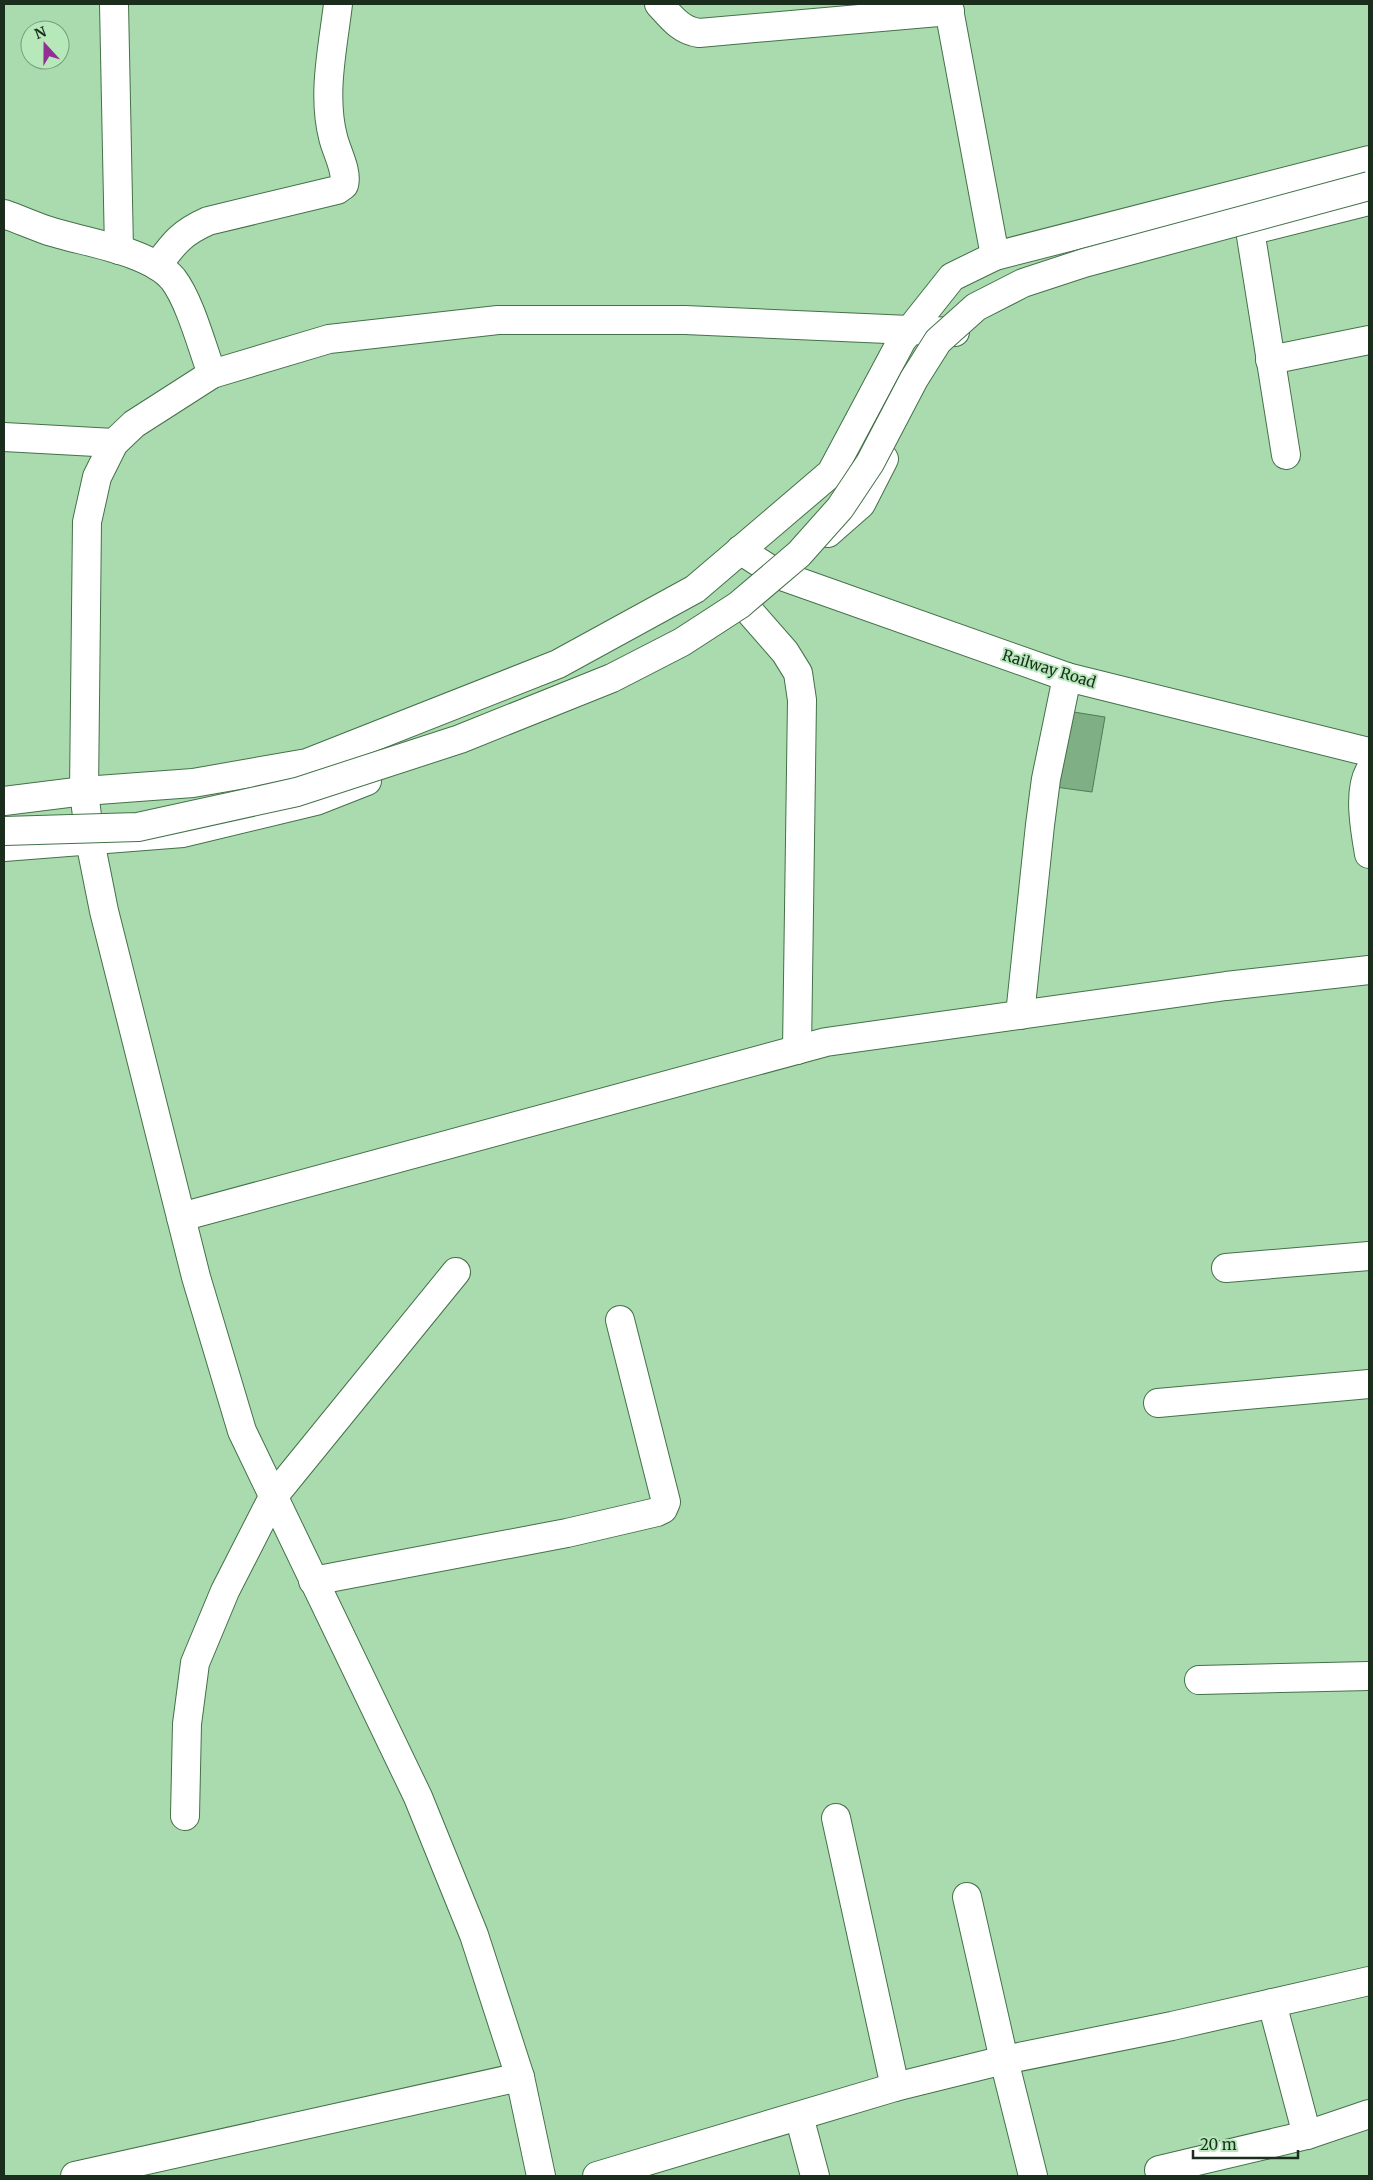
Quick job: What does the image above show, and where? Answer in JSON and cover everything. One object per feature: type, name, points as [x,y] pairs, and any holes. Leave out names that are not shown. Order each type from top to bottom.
[{"type":"main road","points":[[114,4],[119,250]]},
{"type":"main road","points":[[157,266],[188,229],[208,220],[337,190],[344,185],[344,173],[328,115],[328,98],[338,4]]},
{"type":"main road","points":[[659,4],[678,24],[690,32],[699,33],[949,7],[995,256]]},
{"type":"main road","points":[[4,801],[84,791],[193,783],[306,762],[558,664],[695,589],[830,473],[902,340],[952,277],[995,256],[1369,160]]},
{"type":"main road","points":[[4,831],[138,827],[297,792],[460,739],[612,678],[682,642],[739,605],[799,554],[840,508],[870,463],[914,380],[938,341],[976,307],[1023,283],[1084,263],[1369,186]]},
{"type":"main road","points":[[4,846],[183,833],[316,801],[564,704],[715,627],[861,504],[934,357],[976,305],[1002,289],[1079,266],[1250,230],[1369,202]]},
{"type":"main road","points":[[4,214],[47,230],[132,254],[157,266],[172,278],[185,302],[212,374]]},
{"type":"main road","points":[[1250,230],[1286,455]]},
{"type":"main road","points":[[541,2176],[520,2077],[474,1936],[418,1797],[242,1431],[196,1277],[104,911],[90,841],[84,791],[87,522],[96,477],[114,443],[134,424],[212,374],[330,339],[498,320],[685,320],[955,332]]},
{"type":"main road","points":[[1270,360],[1369,340]]},
{"type":"main road","points":[[4,437],[114,443]]},
{"type":"main road","name":"Railway Road","points":[[740,550],[779,575],[1067,677],[1369,752]]},
{"type":"main road","points":[[743,604],[786,652],[798,673],[802,700],[797,1050]]},
{"type":"main road","points":[[1020,1015],[1046,779],[1067,677]]},
{"type":"main road","points":[[1369,772],[1364,781],[1365,829],[1369,854]]},
{"type":"main road","points":[[181,1217],[826,1042],[1226,986],[1369,970]]},
{"type":"main road","points":[[1226,1268],[1369,1256]]},
{"type":"main road","points":[[185,1816],[187,1724],[195,1663],[225,1591],[273,1497],[456,1272]]},
{"type":"main road","points":[[314,1581],[567,1533],[658,1512],[663,1509],[666,1502],[620,1320]]},
{"type":"main road","points":[[1158,1402],[1369,1384]]},
{"type":"main road","points":[[1199,1680],[1369,1676]]},
{"type":"main road","points":[[836,1818],[895,2087]]},
{"type":"main road","points":[[967,1897],[1004,2060],[1033,2176]]},
{"type":"main road","points":[[597,2176],[895,2087],[1004,2060],[1172,2026],[1369,1981]]},
{"type":"main road","points":[[1272,2003],[1307,2134]]},
{"type":"main road","points":[[75,2176],[520,2077]]},
{"type":"main road","points":[[1159,2170],[1307,2134],[1369,2114]]},
{"type":"main road","points":[[799,2116],[815,2176]]},
{"type":"building","points":[[1061,710],[1105,717],[1092,792],[1048,786]]}]
